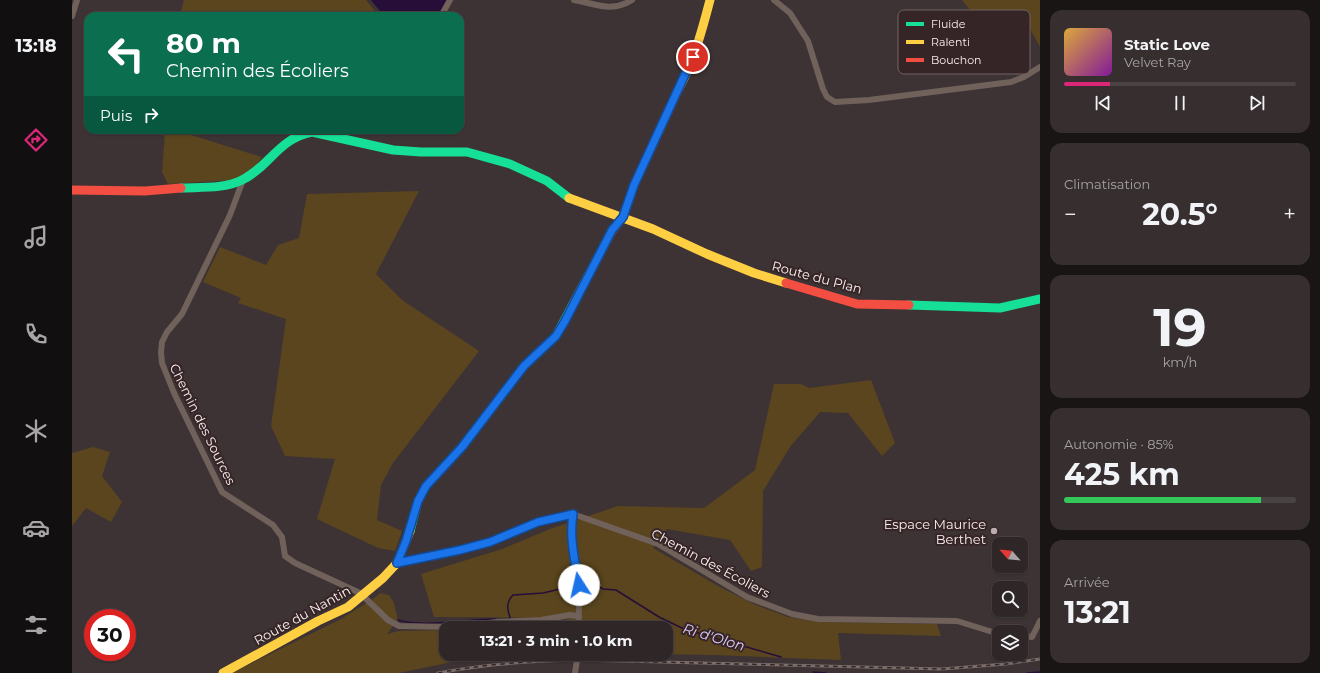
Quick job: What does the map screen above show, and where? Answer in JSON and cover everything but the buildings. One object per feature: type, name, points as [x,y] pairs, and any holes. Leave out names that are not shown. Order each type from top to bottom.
[{"type":"street","points":[[72,16],[76,0]]},
{"type":"street","points":[[443,12],[450,0]]},
{"type":"street","points":[[574,0],[612,8],[624,5],[632,0]]},
{"type":"street","name":"Route du Nantin","points":[[223,673],[318,621],[348,607],[397,563],[406,541],[418,501],[426,486],[462,447],[524,366],[556,336],[612,230],[623,217],[634,185],[672,101],[690,67],[710,0]]},
{"type":"street","points":[[774,0],[790,13],[808,41],[823,89],[827,97],[835,102],[869,100],[912,93],[1011,82],[1029,74]]},
{"type":"street","points":[[1030,73],[1040,67]]},
{"type":"street","name":"Route du Plan","points":[[243,180],[261,167],[277,150],[301,134]]},
{"type":"street","name":"Route du Plan","points":[[318,134],[393,150],[421,152],[467,152],[510,164],[547,181],[570,199],[623,217],[754,273],[857,304],[1000,308],[1040,299]]},
{"type":"street","points":[[332,138],[337,134]]},
{"type":"street","points":[[72,190],[146,191],[233,184],[243,180]]},
{"type":"street","name":"Chemin des Sources","points":[[243,180],[230,215],[182,314],[167,332],[162,342],[162,363],[174,393],[222,492],[273,525],[282,537],[285,556],[362,596]]},
{"type":"street","points":[[397,563],[490,542],[538,522],[573,514],[571,540],[579,585],[578,621]]},
{"type":"street","name":"Chemin des Écoliers","points":[[573,514],[658,544],[747,598],[792,614],[818,619],[957,621],[992,632]]},
{"type":"street","points":[[362,596],[388,620],[399,626],[453,627],[497,622],[541,620],[570,615],[578,616]]},
{"type":"street","points":[[1028,637],[1032,637],[1040,621]]},
{"type":"street","points":[[575,673],[577,661]]},
{"type":"shaded area","points":[[184,0],[366,0],[376,12],[181,12]]},
{"type":"shaded area","points":[[371,0],[448,0],[441,12],[381,12]]},
{"type":"shaded area","points":[[962,0],[1040,0],[1040,47],[1030,29],[1030,10],[970,10]]},
{"type":"shaded area","points":[[165,134],[188,134],[262,157],[251,172],[236,180],[168,184],[162,172]]},
{"type":"shaded area","points":[[419,191],[376,274],[402,300],[479,351],[393,463],[381,485],[377,520],[402,531],[395,551],[378,548],[317,519],[335,459],[285,456],[271,426],[286,319],[238,303],[241,298],[203,282],[220,247],[266,265],[278,245],[299,238],[307,194]]},
{"type":"shaded area","points":[[871,380],[895,443],[882,456],[848,413],[820,412],[790,447],[763,491],[762,567],[751,571],[730,540],[667,529],[653,548],[718,586],[756,605],[788,617],[819,622],[937,624],[941,636],[838,633],[841,660],[673,654],[673,621],[560,621],[571,618],[434,617],[421,574],[502,549],[550,529],[618,506],[704,508],[755,470],[774,384],[801,384],[809,388]]},
{"type":"shaded area","points":[[93,447],[110,452],[102,476],[122,502],[111,522],[86,508],[72,526],[72,453]]},
{"type":"shaded area","points":[[380,593],[389,595],[394,603],[398,620],[387,634],[398,631],[439,630],[439,661],[457,661],[399,673],[232,673],[341,619]]},
{"type":"waterway","name":"Ri d'Olon","points":[[585,583],[591,582],[603,589],[616,590],[659,617],[684,629],[781,657]]},
{"type":"waterway","name":"Ri d'Olon","points":[[509,619],[508,603],[513,595],[543,593],[569,587]]},
{"type":"waterway","name":"Ri d'Olon","points":[[398,620],[433,623],[495,619]]},
{"type":"waterway","name":"Ri d'Olon","points":[[813,672],[826,673]]},
{"type":"waterway","name":"Ri d'Olon","points":[[1027,673],[1040,672]]},
{"type":"railway","points":[[438,673],[473,667],[542,661],[577,660],[942,669],[1006,664],[1040,659]]},
{"type":"traffic: fast","points":[[181,188],[228,185],[242,180],[260,168],[282,146],[305,134]]},
{"type":"traffic: fast","points":[[321,134],[393,150],[421,152],[467,152],[510,164],[547,181],[569,198]]},
{"type":"traffic: fast","points":[[410,531],[418,501],[426,486],[462,447],[524,366],[556,336],[606,242]]},
{"type":"traffic: fast","points":[[909,305],[1000,308],[1040,299]]},
{"type":"traffic: slow","points":[[679,88],[701,34],[710,0]]},
{"type":"traffic: slow","points":[[569,198],[653,229],[707,254],[754,273],[786,283]]},
{"type":"traffic: slow","points":[[223,673],[318,621],[348,607],[383,578],[397,563],[410,531]]},
{"type":"traffic: jam","points":[[606,242],[612,231],[623,217],[634,185],[679,88]]},
{"type":"traffic: jam","points":[[72,190],[145,191],[181,188]]},
{"type":"traffic: jam","points":[[786,283],[857,304],[909,305]]},
{"type":"place","name":"Espace Maurice Berthet","points":[[994,531]]},
{"type":"route","points":[[579,585],[571,540],[573,514],[538,522],[490,542],[397,563],[402,554],[415,508],[431,478],[462,447],[524,366],[556,336],[565,321],[612,230],[623,217],[634,185],[672,101],[690,67],[693,57]]}]
